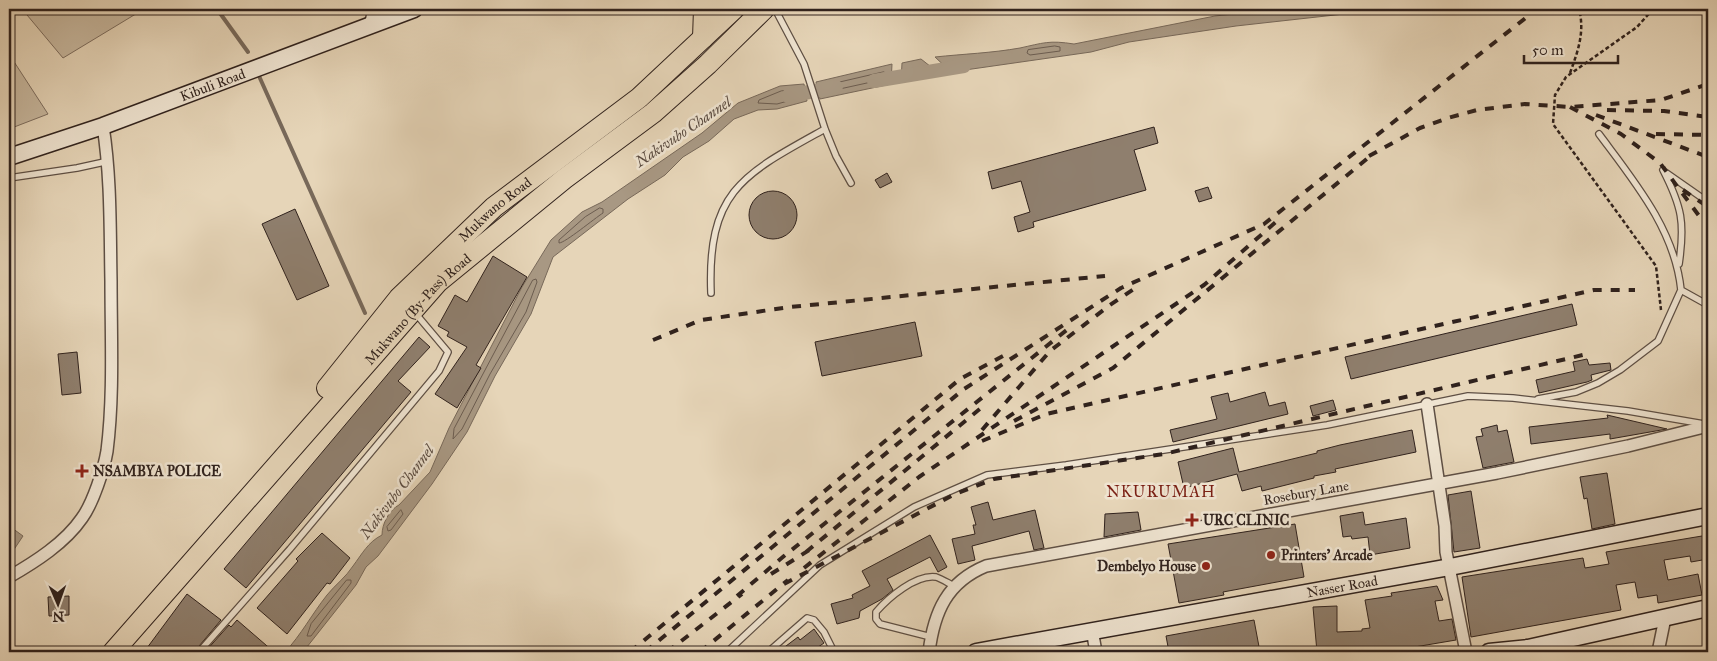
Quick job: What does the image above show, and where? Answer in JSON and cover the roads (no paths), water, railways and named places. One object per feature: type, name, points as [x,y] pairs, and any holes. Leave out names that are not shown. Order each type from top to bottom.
[{"type":"highway","points":[[703,38],[704,9]]},
{"type":"highway","name":"Mukwano Road","points":[[294,446],[326,390],[399,298],[494,207],[639,98],[734,9]]},
{"type":"highway","name":"Mukwano (By-Pass) Road","points":[[112,652],[438,282],[534,203],[653,114],[764,9]]},
{"type":"street","points":[[370,26],[374,9]]},
{"type":"street","name":"Kibuli Road","points":[[9,157],[103,126],[414,9]]},
{"type":"street","points":[[9,577],[30,565],[58,544],[82,518],[94,493],[106,453],[110,420],[112,343],[109,161],[103,126]]},
{"type":"street","points":[[1427,404],[1439,484],[1446,552],[1466,652]]},
{"type":"street","name":"Rosebury Lane","points":[[929,652],[931,637],[938,615],[954,586],[973,572],[1008,561],[1439,484],[1628,446],[1708,425]]},
{"type":"street","name":"Nasser Road","points":[[976,652],[1450,567],[1708,516]]},
{"type":"street","points":[[1499,651],[1528,650],[1708,608]]},
{"type":"street","points":[[1658,652],[1665,618]]},
{"type":"street","points":[[1092,630],[1096,652]]},
{"type":"lane","points":[[775,9],[804,64],[825,129],[836,156],[851,183]]},
{"type":"lane","points":[[711,293],[711,256],[716,232],[729,196],[742,180],[758,168],[825,129]]},
{"type":"lane","points":[[1531,400],[1576,392],[1598,383],[1620,370],[1658,341],[1681,290],[1678,265],[1667,236],[1651,208],[1599,134]]},
{"type":"lane","points":[[9,178],[77,168],[109,161]]},
{"type":"lane","points":[[1678,265],[1684,231],[1677,197],[1663,170],[1708,202]]},
{"type":"lane","points":[[1681,290],[1708,305]]},
{"type":"lane","points":[[199,652],[290,549],[439,371],[448,352],[413,310]]},
{"type":"lane","points":[[727,652],[820,565],[914,506],[987,475],[1066,466],[1327,425],[1468,396],[1531,400],[1628,411],[1708,425]]},
{"type":"lane","points":[[931,637],[880,624],[876,619],[876,612],[890,599],[925,577],[936,577],[954,586]]},
{"type":"lane","points":[[768,652],[808,618],[814,620],[824,632],[834,652]]},
{"type":"water","points":[[1389,9],[1236,26],[1129,42],[1091,52],[951,72],[935,57],[999,51],[1046,43],[1074,44],[1215,16],[1271,10]]},
{"type":"water","points":[[921,59],[940,74],[901,82],[902,63]]},
{"type":"water","points":[[892,64],[891,84],[820,99],[816,82]]},
{"type":"water","points":[[804,84],[807,101],[777,109],[758,110],[734,119],[709,141],[683,157],[665,175],[628,199],[553,257],[531,314],[495,376],[467,432],[432,484],[378,556],[366,567],[356,585],[303,652],[285,652],[327,595],[347,574],[369,545],[382,535],[389,514],[430,472],[449,428],[522,287],[551,240],[582,212],[602,202],[702,133],[738,103],[780,86]]},
{"type":"water","points":[[12,528],[23,536],[9,557],[9,534]]},
{"type":"waterway","points":[[217,9],[248,52]]},
{"type":"waterway","name":"Nakivubo Channel","points":[[874,81],[964,66]]},
{"type":"waterway","points":[[259,76],[365,313]]},
{"type":"waterway","name":"Nakivubo Channel","points":[[788,96],[836,87]]},
{"type":"railway","points":[[645,652],[964,389],[1121,288],[1264,224],[1537,9]]},
{"type":"railway","points":[[1369,156],[1420,128],[1477,110],[1525,104],[1570,107],[1661,100],[1708,84]]},
{"type":"railway","points":[[1570,107],[1621,134],[1660,163],[1708,228]]},
{"type":"railway","points":[[1607,110],[1664,111],[1708,117]]},
{"type":"railway","points":[[1596,115],[1708,157]]},
{"type":"railway","points":[[1656,134],[1708,135]]},
{"type":"railway","points":[[1014,421],[1113,368],[1374,153]]},
{"type":"railway","points":[[1683,190],[1708,207]]},
{"type":"railway","points":[[804,568],[919,477],[1204,285],[1277,221]]},
{"type":"railway","points":[[653,340],[701,320],[790,307],[1105,276]]},
{"type":"railway","points":[[982,430],[1050,351],[1137,287]]},
{"type":"railway","points":[[982,441],[1046,414],[1594,290],[1635,290]]},
{"type":"railway","points":[[737,596],[784,556],[1073,325]]},
{"type":"railway","points":[[784,584],[955,494],[994,479],[1164,454],[1587,354]]},
{"type":"railway","points":[[630,652],[960,379],[1003,356]]},
{"type":"railway","points":[[806,552],[981,408]]},
{"type":"railway","points":[[771,574],[811,549]]},
{"type":"railway","points":[[700,652],[788,580]]},
{"type":"railway","points":[[667,652],[742,594]]},
{"type":"place","name":"NSAMBYA POLICE","points":[[82,471]]},
{"type":"place","name":"URC CLINIC","points":[[1192,520]]},
{"type":"place","name":"Printers' Arcade","points":[[1271,555]]},
{"type":"place","name":"Dembelyo House","points":[[1206,566]]},
{"type":"district","name":"NKURUMAH","points":[[1161,491]]}]
